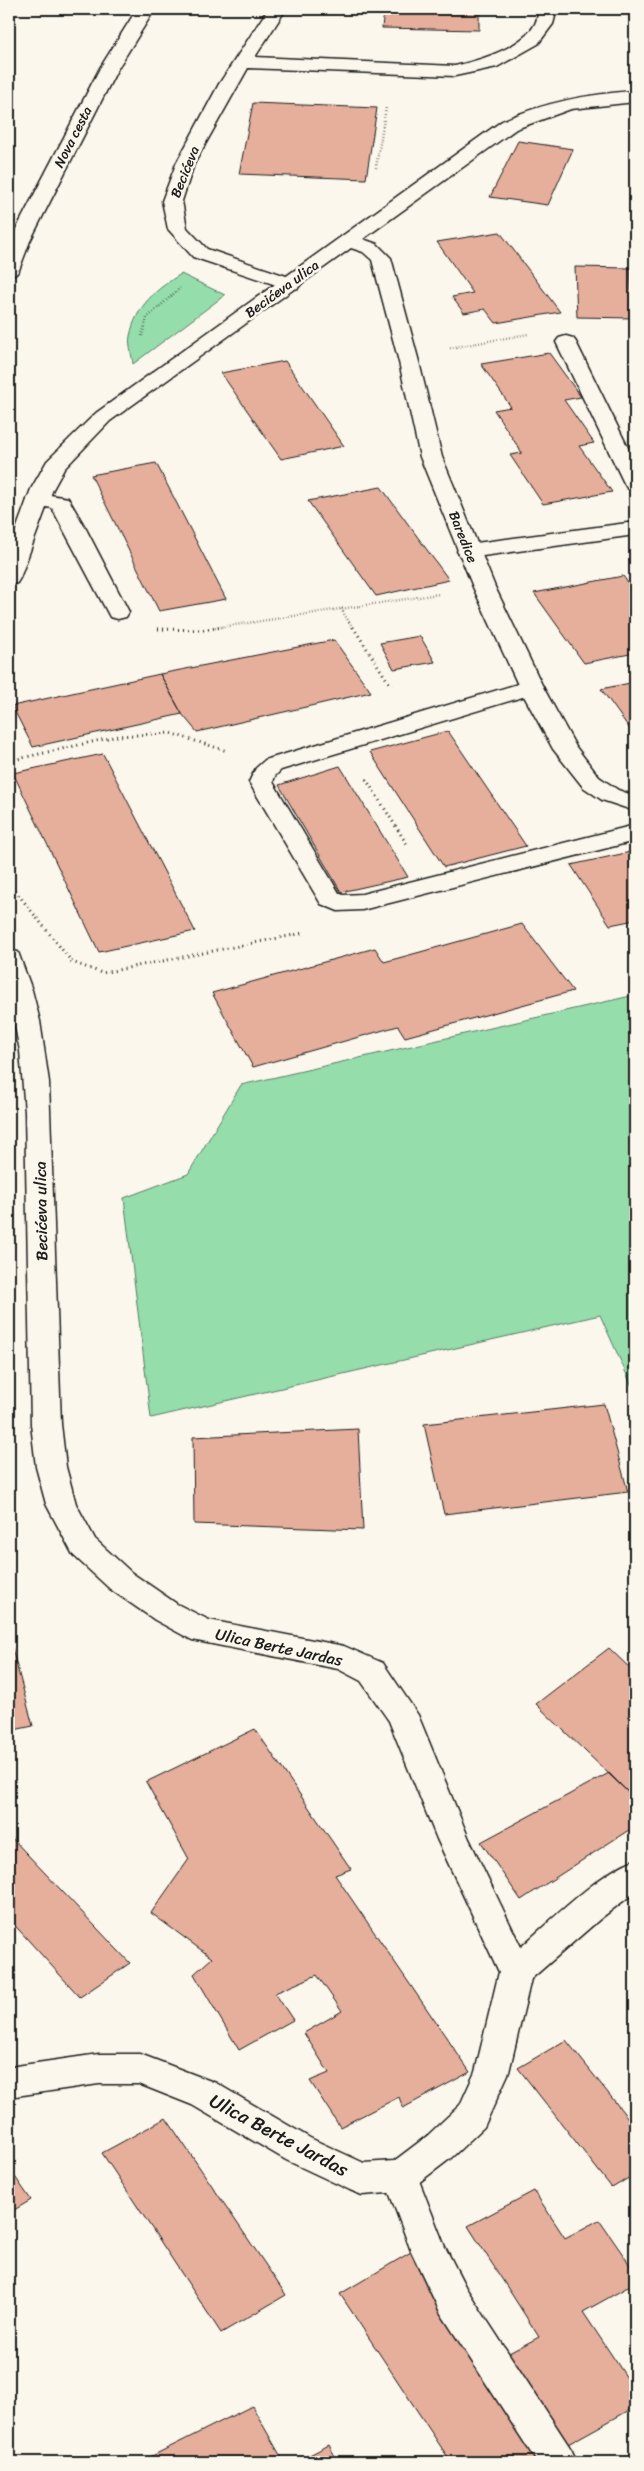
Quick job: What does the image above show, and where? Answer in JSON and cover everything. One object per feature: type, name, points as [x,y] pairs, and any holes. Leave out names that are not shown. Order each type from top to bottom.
[{"type":"street","name":"Nova cesta","points":[[9,270],[20,241],[109,68],[146,9]]},
{"type":"street","name":"Becićeva","points":[[277,9],[228,84],[185,164],[172,201],[178,229],[200,253],[291,284]]},
{"type":"street","points":[[244,62],[455,71],[490,63],[532,40],[544,24],[548,9]]},
{"type":"street","name":"Becićeva ulica","points":[[9,578],[38,499],[56,466],[102,417],[291,284],[510,125],[556,106],[600,98],[635,97]]},
{"type":"street","name":"Baredice","points":[[349,241],[370,248],[381,258],[409,362],[430,457],[468,551],[531,688],[565,749],[578,768],[591,782],[610,795],[635,804]]},
{"type":"street","points":[[566,342],[635,483]]},
{"type":"street","points":[[38,499],[60,503],[69,516],[103,590],[118,612]]},
{"type":"street","points":[[468,551],[635,528]]},
{"type":"street","points":[[531,688],[273,765],[264,773],[261,782],[330,898],[338,903],[362,902],[635,833]]},
{"type":"street","name":"Becićeva ulica","points":[[9,958],[20,988],[33,1040],[40,1130],[46,1424],[51,1467]]},
{"type":"street","name":"Ulica Berte Jardas","points":[[51,1467],[62,1504],[84,1548],[121,1581],[166,1612],[203,1631],[344,1658],[372,1672],[402,1715],[453,1839],[516,1972]]},
{"type":"street","points":[[558,2462],[453,2300],[429,2251],[401,2176],[439,2147],[472,2116],[492,2072],[516,1972],[588,1909],[635,1874]]},
{"type":"street","name":"Ulica Berte Jardas","points":[[9,2082],[99,2068],[140,2069],[204,2094],[298,2149],[362,2179],[401,2176]]},
{"type":"path","points":[[376,168],[387,102]]},
{"type":"path","points":[[142,340],[148,318],[168,297],[186,283]]},
{"type":"path","points":[[448,349],[544,331],[566,342]]},
{"type":"path","points":[[118,612],[141,628],[202,630],[484,587]]},
{"type":"path","points":[[341,609],[413,723]]},
{"type":"path","points":[[9,761],[118,736],[170,733],[273,765]]},
{"type":"path","points":[[344,743],[432,885]]},
{"type":"path","points":[[9,883],[72,962],[102,973],[306,933],[338,903]]},
{"type":"green space","points":[[181,274],[225,295],[133,364],[130,339],[137,316],[155,292]]},
{"type":"green space","points":[[635,995],[635,1393],[600,1315],[151,1418],[124,1198],[188,1174],[241,1085]]},
{"type":"building","points":[[384,9],[479,9],[479,30],[382,28]]},
{"type":"building","points":[[253,103],[377,108],[366,179],[239,174]]},
{"type":"building","points":[[518,141],[573,149],[548,205],[490,197]]},
{"type":"building","points":[[500,232],[560,312],[496,323],[485,309],[464,313],[452,297],[473,293],[437,242]]},
{"type":"building","points":[[575,267],[630,268],[633,318],[577,317]]},
{"type":"building","points":[[549,353],[581,397],[564,400],[594,443],[579,446],[612,492],[543,504],[510,455],[522,453],[494,410],[511,407],[481,364]]},
{"type":"building","points":[[285,361],[344,446],[281,459],[221,373]]},
{"type":"building","points":[[156,463],[226,599],[159,611],[91,475]]},
{"type":"building","points":[[381,487],[449,580],[376,596],[308,501]]},
{"type":"building","points":[[623,576],[635,592],[635,653],[584,663],[534,593]]},
{"type":"building","points":[[420,636],[435,662],[394,669],[380,643]]},
{"type":"building","points":[[334,640],[371,692],[197,732],[182,714],[160,674]]},
{"type":"building","points":[[160,674],[182,714],[33,747],[12,706]]},
{"type":"building","points":[[635,682],[635,736],[601,689]]},
{"type":"building","points":[[448,731],[526,846],[444,867],[370,752]]},
{"type":"building","points":[[103,754],[195,931],[99,952],[13,773]]},
{"type":"building","points":[[340,766],[408,877],[341,892],[279,785]]},
{"type":"building","points":[[635,851],[635,920],[610,925],[571,865]]},
{"type":"building","points":[[522,924],[573,991],[405,1037],[398,1026],[253,1067],[212,993],[375,948],[384,962]]},
{"type":"building","points":[[604,1404],[628,1492],[444,1514],[424,1424]]},
{"type":"building","points":[[358,1429],[363,1530],[194,1524],[193,1437]]},
{"type":"building","points":[[9,1637],[33,1726],[9,1731]]},
{"type":"building","points":[[609,1648],[635,1673],[635,1799],[536,1704]]},
{"type":"building","points":[[255,1729],[351,1869],[335,1875],[470,2072],[403,2108],[399,2097],[340,2127],[310,2081],[329,2073],[304,2033],[342,2011],[317,1975],[275,1993],[293,2020],[239,2050],[194,1974],[212,1958],[151,1913],[189,1859],[146,1782]]},
{"type":"building","points":[[609,1773],[635,1799],[635,1826],[521,1900],[481,1842]]},
{"type":"building","points":[[9,1835],[130,1963],[80,1997],[9,1919]]},
{"type":"building","points":[[566,2040],[635,2127],[635,2174],[612,2188],[518,2068]]},
{"type":"building","points":[[166,2118],[286,2295],[221,2333],[102,2153]]},
{"type":"building","points":[[9,2168],[31,2200],[9,2213]]},
{"type":"building","points":[[534,2191],[565,2238],[599,2220],[635,2272],[635,2283],[583,2312],[635,2390],[635,2407],[568,2444],[509,2353],[539,2337],[468,2226]]},
{"type":"building","points":[[411,2252],[544,2462],[451,2462],[340,2294]]},
{"type":"building","points":[[252,2406],[284,2462],[146,2462],[144,2460]]},
{"type":"building","points":[[329,2445],[338,2462],[296,2462]]}]
